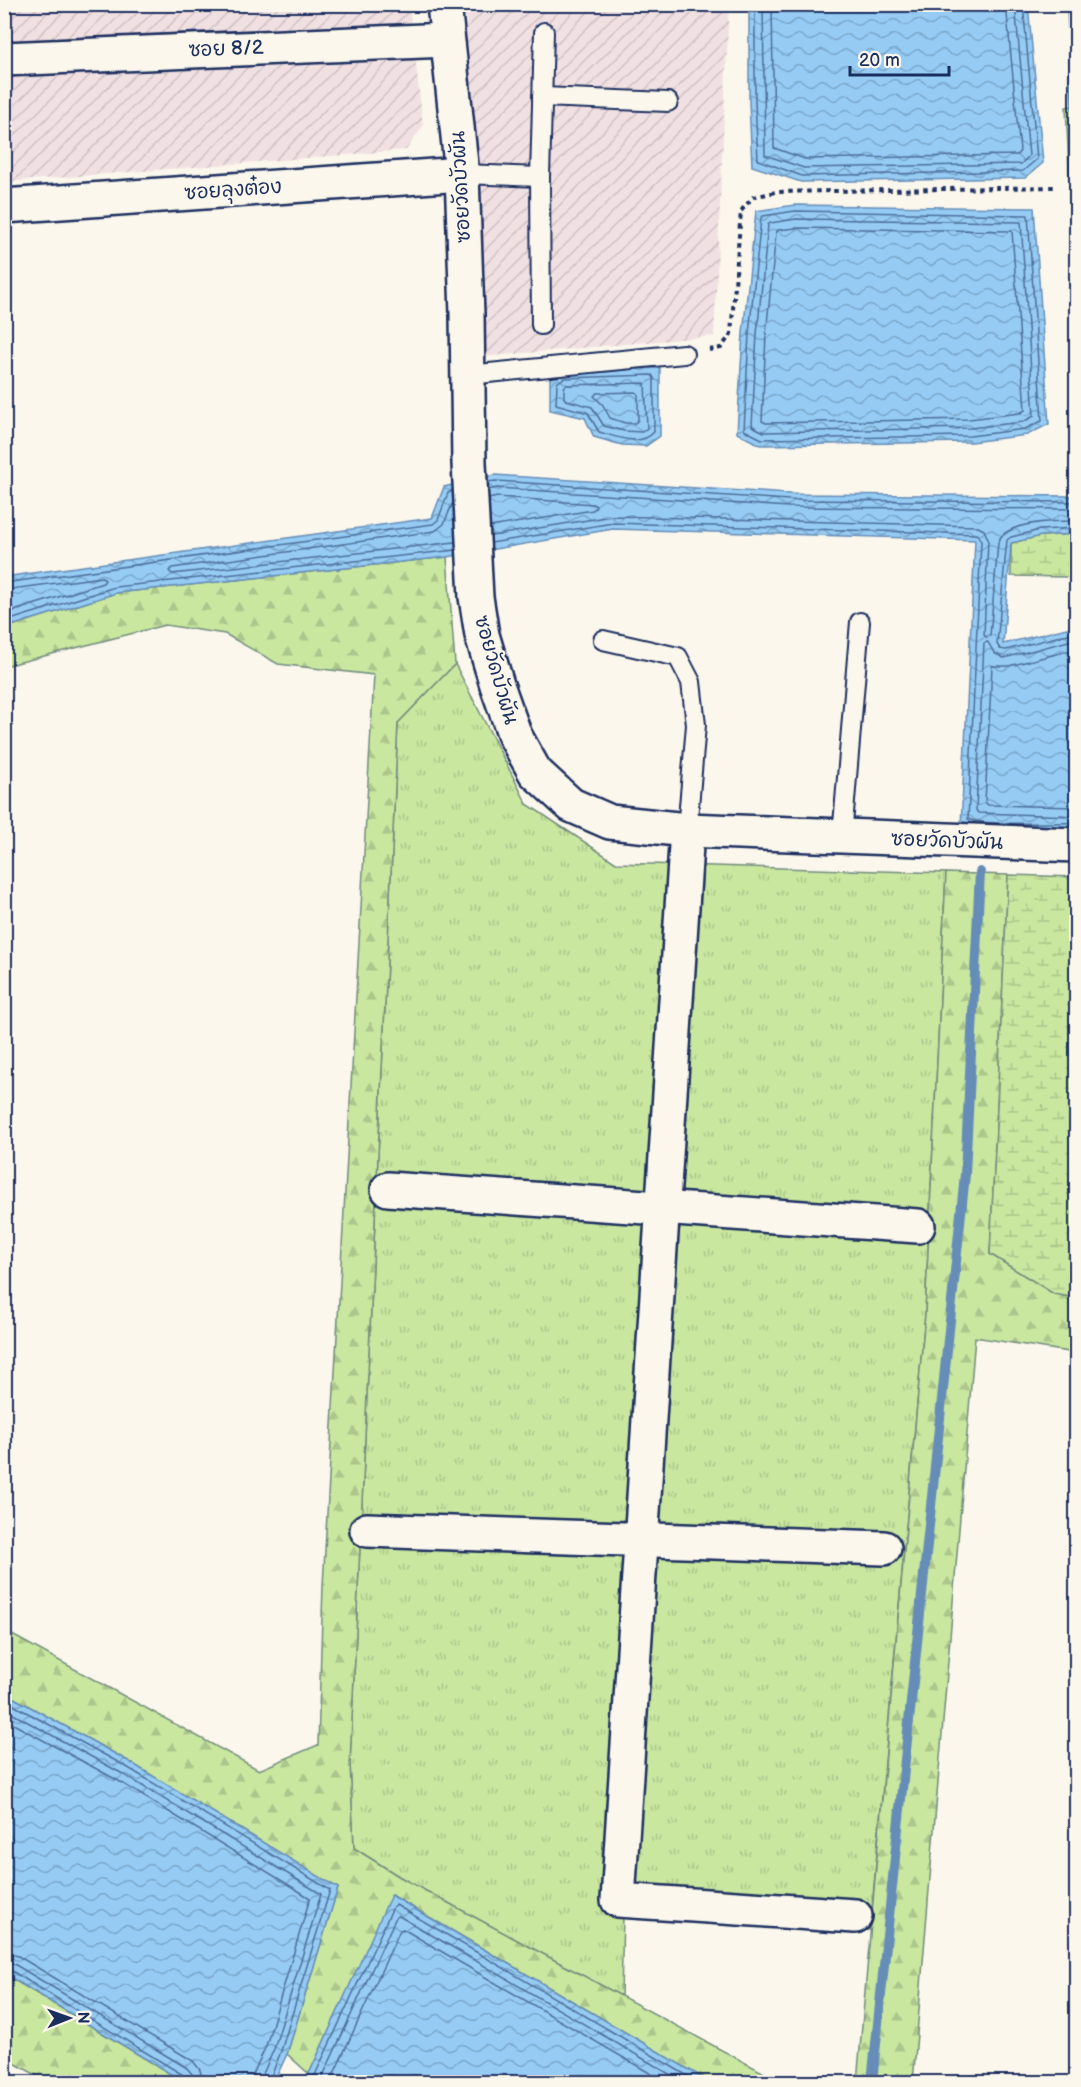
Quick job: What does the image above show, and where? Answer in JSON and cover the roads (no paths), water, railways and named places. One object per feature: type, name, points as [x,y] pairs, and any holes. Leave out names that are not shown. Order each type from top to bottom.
[{"type":"street","name":"ซอยวัดบัวผัน","points":[[444,4],[462,174],[469,463],[476,597],[482,635],[497,685],[515,736],[535,772],[571,805],[610,822],[687,830],[1077,845]]},
{"type":"street","name":"ซอย 8/2","points":[[4,59],[447,40]]},
{"type":"street","name":"ซอยลุงต๋อง","points":[[4,206],[462,174]]},
{"type":"street","points":[[687,830],[618,1900],[855,1916]]},
{"type":"street","points":[[388,1189],[918,1226]]},
{"type":"street","points":[[368,1530],[884,1548]]},
{"type":"lane","points":[[541,325],[540,177],[544,32]]},
{"type":"lane","points":[[542,97],[668,102]]},
{"type":"lane","points":[[462,174],[540,177]]},
{"type":"lane","points":[[468,375],[684,354]]},
{"type":"lane","points":[[842,837],[860,622]]},
{"type":"lane","points":[[603,640],[678,657],[691,682],[696,725],[687,830]]},
{"type":"water","points":[[749,5],[1028,5],[1043,163],[1025,178],[801,182],[752,166],[749,102]]},
{"type":"water","points":[[795,205],[1034,208],[1049,424],[1027,435],[971,442],[760,445],[737,433],[743,333],[756,211]]},
{"type":"water","points":[[660,368],[660,436],[646,446],[622,445],[594,437],[585,418],[550,410],[550,378],[562,372]]},
{"type":"water","points":[[495,475],[789,494],[1076,496],[1076,534],[1041,536],[1011,543],[1003,644],[1071,627],[1070,599],[1076,599],[1076,829],[961,826],[975,540],[613,529],[447,557],[116,593],[5,628],[4,577],[432,518],[444,487]]},
{"type":"water","points":[[5,1693],[128,1761],[338,1888],[287,2054],[274,2082],[184,2082],[5,1974]]},
{"type":"water","points":[[391,1895],[710,2082],[309,2082],[309,2074]]},
{"type":"waterway","points":[[1071,4],[1076,108]]},
{"type":"waterway","points":[[872,2082],[965,1174],[980,872]]}]
